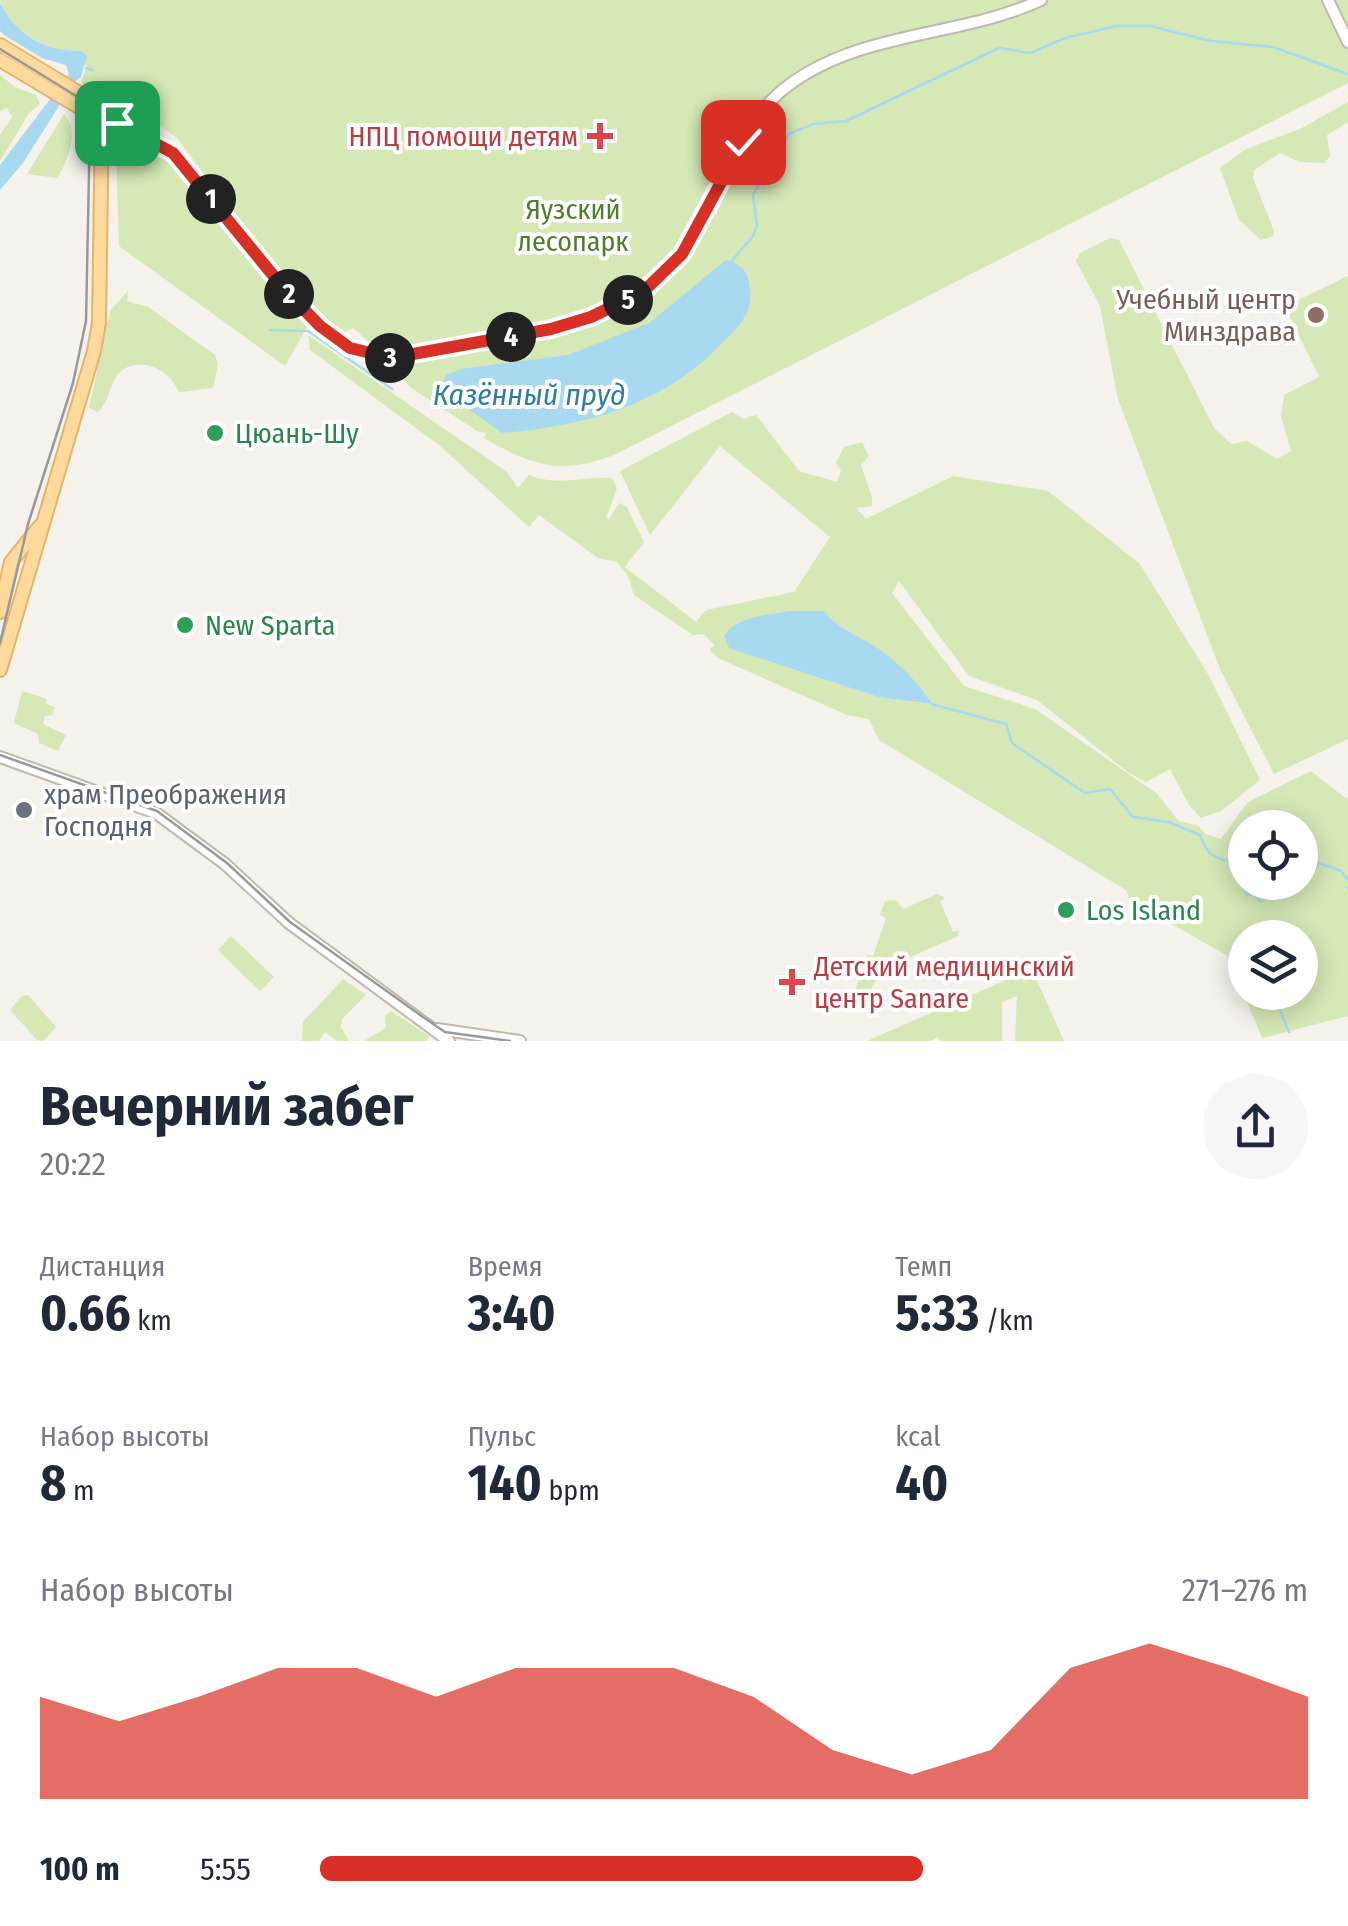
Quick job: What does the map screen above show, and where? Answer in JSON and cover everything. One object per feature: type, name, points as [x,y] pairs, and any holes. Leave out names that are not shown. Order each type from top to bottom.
[{"type":"main road","points":[[0,45],[102,116],[98,323],[85,385],[0,670]]},
{"type":"main road","points":[[0,60],[35,73]]},
{"type":"main road","points":[[0,612],[11,562],[42,525]]},
{"type":"street","points":[[102,116],[173,153],[286,291],[320,326],[350,348],[374,357],[398,357],[551,329],[628,300],[658,279],[682,254],[743,142],[763,111],[790,84],[838,58],[1041,0]]},
{"type":"street","points":[[1328,0],[1348,42]]},
{"type":"street","points":[[0,757],[156,813],[226,865],[289,923],[436,1028],[448,1041]]},
{"type":"street","points":[[436,1028],[520,1041]]},
{"type":"green space","name":"Яузский лесопарк","points":[[0,0],[1348,0],[1348,83],[614,455],[562,466],[532,461],[484,438],[486,433],[410,387],[385,356],[353,328],[342,334],[322,323],[201,177],[204,174],[177,138],[81,83],[86,68],[81,51],[55,48],[32,38],[13,22]]},
{"type":"green space","points":[[0,75],[15,87],[36,95],[40,104],[29,113],[0,161],[0,135],[12,117],[7,108],[0,111]]},
{"type":"green space","points":[[1348,102],[1348,122],[1327,135],[1330,156],[1325,163],[1300,162],[1280,153],[1254,170],[1253,178],[1274,231],[1273,236],[1261,240],[1239,220],[1220,168],[1246,149],[1302,128]]},
{"type":"green space","points":[[64,114],[72,137],[57,178],[27,174]]},
{"type":"green space","points":[[132,145],[175,165],[307,327],[285,366],[119,246],[116,153],[121,146]]},
{"type":"green space","points":[[1110,238],[1119,240],[1214,428],[1231,444],[1247,441],[1277,459],[1291,451],[1281,416],[1284,395],[1319,377],[1289,315],[1290,304],[1348,276],[1348,739],[1274,774],[1220,669],[1118,399],[1100,306],[1076,261],[1080,253]]},
{"type":"green space","points":[[128,291],[127,301],[148,307],[215,355],[218,364],[213,388],[179,392],[163,372],[146,365],[129,366],[117,375],[98,412],[89,408],[110,311]]},
{"type":"green space","points":[[308,335],[507,472],[518,488],[529,475],[561,481],[612,478],[617,488],[606,518],[619,503],[627,507],[644,542],[625,567],[696,622],[706,610],[794,592],[830,537],[720,446],[650,535],[620,471],[732,412],[743,419],[756,415],[799,471],[837,482],[841,471],[836,463],[844,447],[862,442],[869,456],[861,465],[872,506],[856,508],[866,519],[953,476],[1048,491],[1140,564],[1209,676],[1260,780],[1221,811],[1201,818],[1189,805],[1170,769],[1146,782],[1129,773],[1037,700],[969,676],[899,581],[892,593],[964,686],[1035,709],[1156,793],[1179,821],[1199,826],[1205,834],[1221,839],[1228,829],[1228,900],[1318,900],[1318,810],[1242,810],[1248,802],[1311,771],[1348,800],[1348,1016],[1262,1038],[1250,1010],[1318,1010],[1318,920],[1228,920],[1228,956],[1131,901],[1126,890],[879,740],[869,719],[847,715],[718,658],[710,650],[714,645],[704,634],[693,635],[634,595],[628,576],[617,562],[598,558],[539,515],[529,527],[439,445],[310,350]],"holes":[[[835,624],[876,647],[930,704],[878,697],[827,680]]]},
{"type":"green space","points":[[22,691],[47,699],[46,704],[55,707],[43,724],[66,735],[58,751],[39,743],[38,734],[14,723]]},
{"type":"green space","points":[[937,894],[945,898],[940,901],[953,932],[959,930],[958,936],[890,966],[884,964],[871,989],[875,992],[863,1007],[853,997],[867,955],[873,956],[886,918],[880,915],[885,901],[895,900],[903,909]]},
{"type":"green space","points":[[231,936],[274,977],[260,991],[218,950]]},
{"type":"green space","points":[[1047,962],[1034,974],[1064,1041],[1015,1041],[1017,996],[1002,1002],[1002,1041],[940,1041],[938,1037],[930,1041],[867,1041]]},
{"type":"green space","points":[[343,979],[366,995],[342,1019],[341,1027],[349,1041],[337,1041],[325,1032],[319,1041],[302,1041],[303,1022]]},
{"type":"green space","points":[[28,995],[56,1027],[44,1041],[37,1040],[10,1010],[22,996]]},
{"type":"green space","points":[[391,1011],[429,1036],[426,1041],[364,1041],[386,1028],[385,1016]]},
{"type":"water","points":[[0,2],[14,24],[33,39],[87,56],[81,77],[0,190],[0,165],[69,74],[66,65],[42,58],[0,31]]},
{"type":"water","name":"Казённый пруд","points":[[726,260],[742,268],[747,276],[750,302],[745,316],[732,334],[697,366],[647,398],[592,418],[502,433],[457,401],[443,385],[446,375],[461,369],[568,355],[649,323]]},
{"type":"water","points":[[790,611],[824,611],[892,659],[932,704],[878,697],[729,648],[724,636],[736,624]]},
{"type":"waterway","points":[[730,263],[753,236],[757,226],[753,195],[789,134],[813,124],[846,121],[999,48],[1030,53],[1065,38],[1116,26],[1150,26],[1211,41],[1273,47],[1348,74]]},
{"type":"waterway","points":[[86,68],[93,70]]},
{"type":"waterway","points":[[270,330],[308,331],[392,389]]},
{"type":"waterway","points":[[931,704],[1006,724],[1012,743],[1085,793],[1110,789],[1133,817],[1169,822],[1200,835],[1210,853],[1228,861]]},
{"type":"waterway","points":[[1318,864],[1341,871],[1348,880]]},
{"type":"waterway","points":[[1259,900],[1264,900]]},
{"type":"waterway","points":[[1280,1010],[1289,1032]]},
{"type":"tram line","points":[[0,49],[81,99],[90,124],[86,321],[73,383],[28,524],[0,643]]},
{"type":"tram line","points":[[0,755],[157,811],[227,863],[290,922],[445,1032],[510,1041]]},
{"type":"place","name":"НПЦ помощи детям","points":[[600,136]]},
{"type":"place","name":"Учебный центр Минздрава","points":[[1316,315]]},
{"type":"place","name":"Цюань-Шу","points":[[215,433]]},
{"type":"place","name":"New Sparta","points":[[185,625]]},
{"type":"place","name":"храм Преображения Господня","points":[[24,810]]},
{"type":"place","name":"Los Island","points":[[1066,910]]},
{"type":"place","name":"Детский медицинский центр Sanare","points":[[792,982]]},
{"type":"route","points":[[117,123],[173,153],[286,291],[320,326],[350,348],[374,357],[391,358],[551,329],[591,317],[644,291],[682,254],[743,142]]}]
